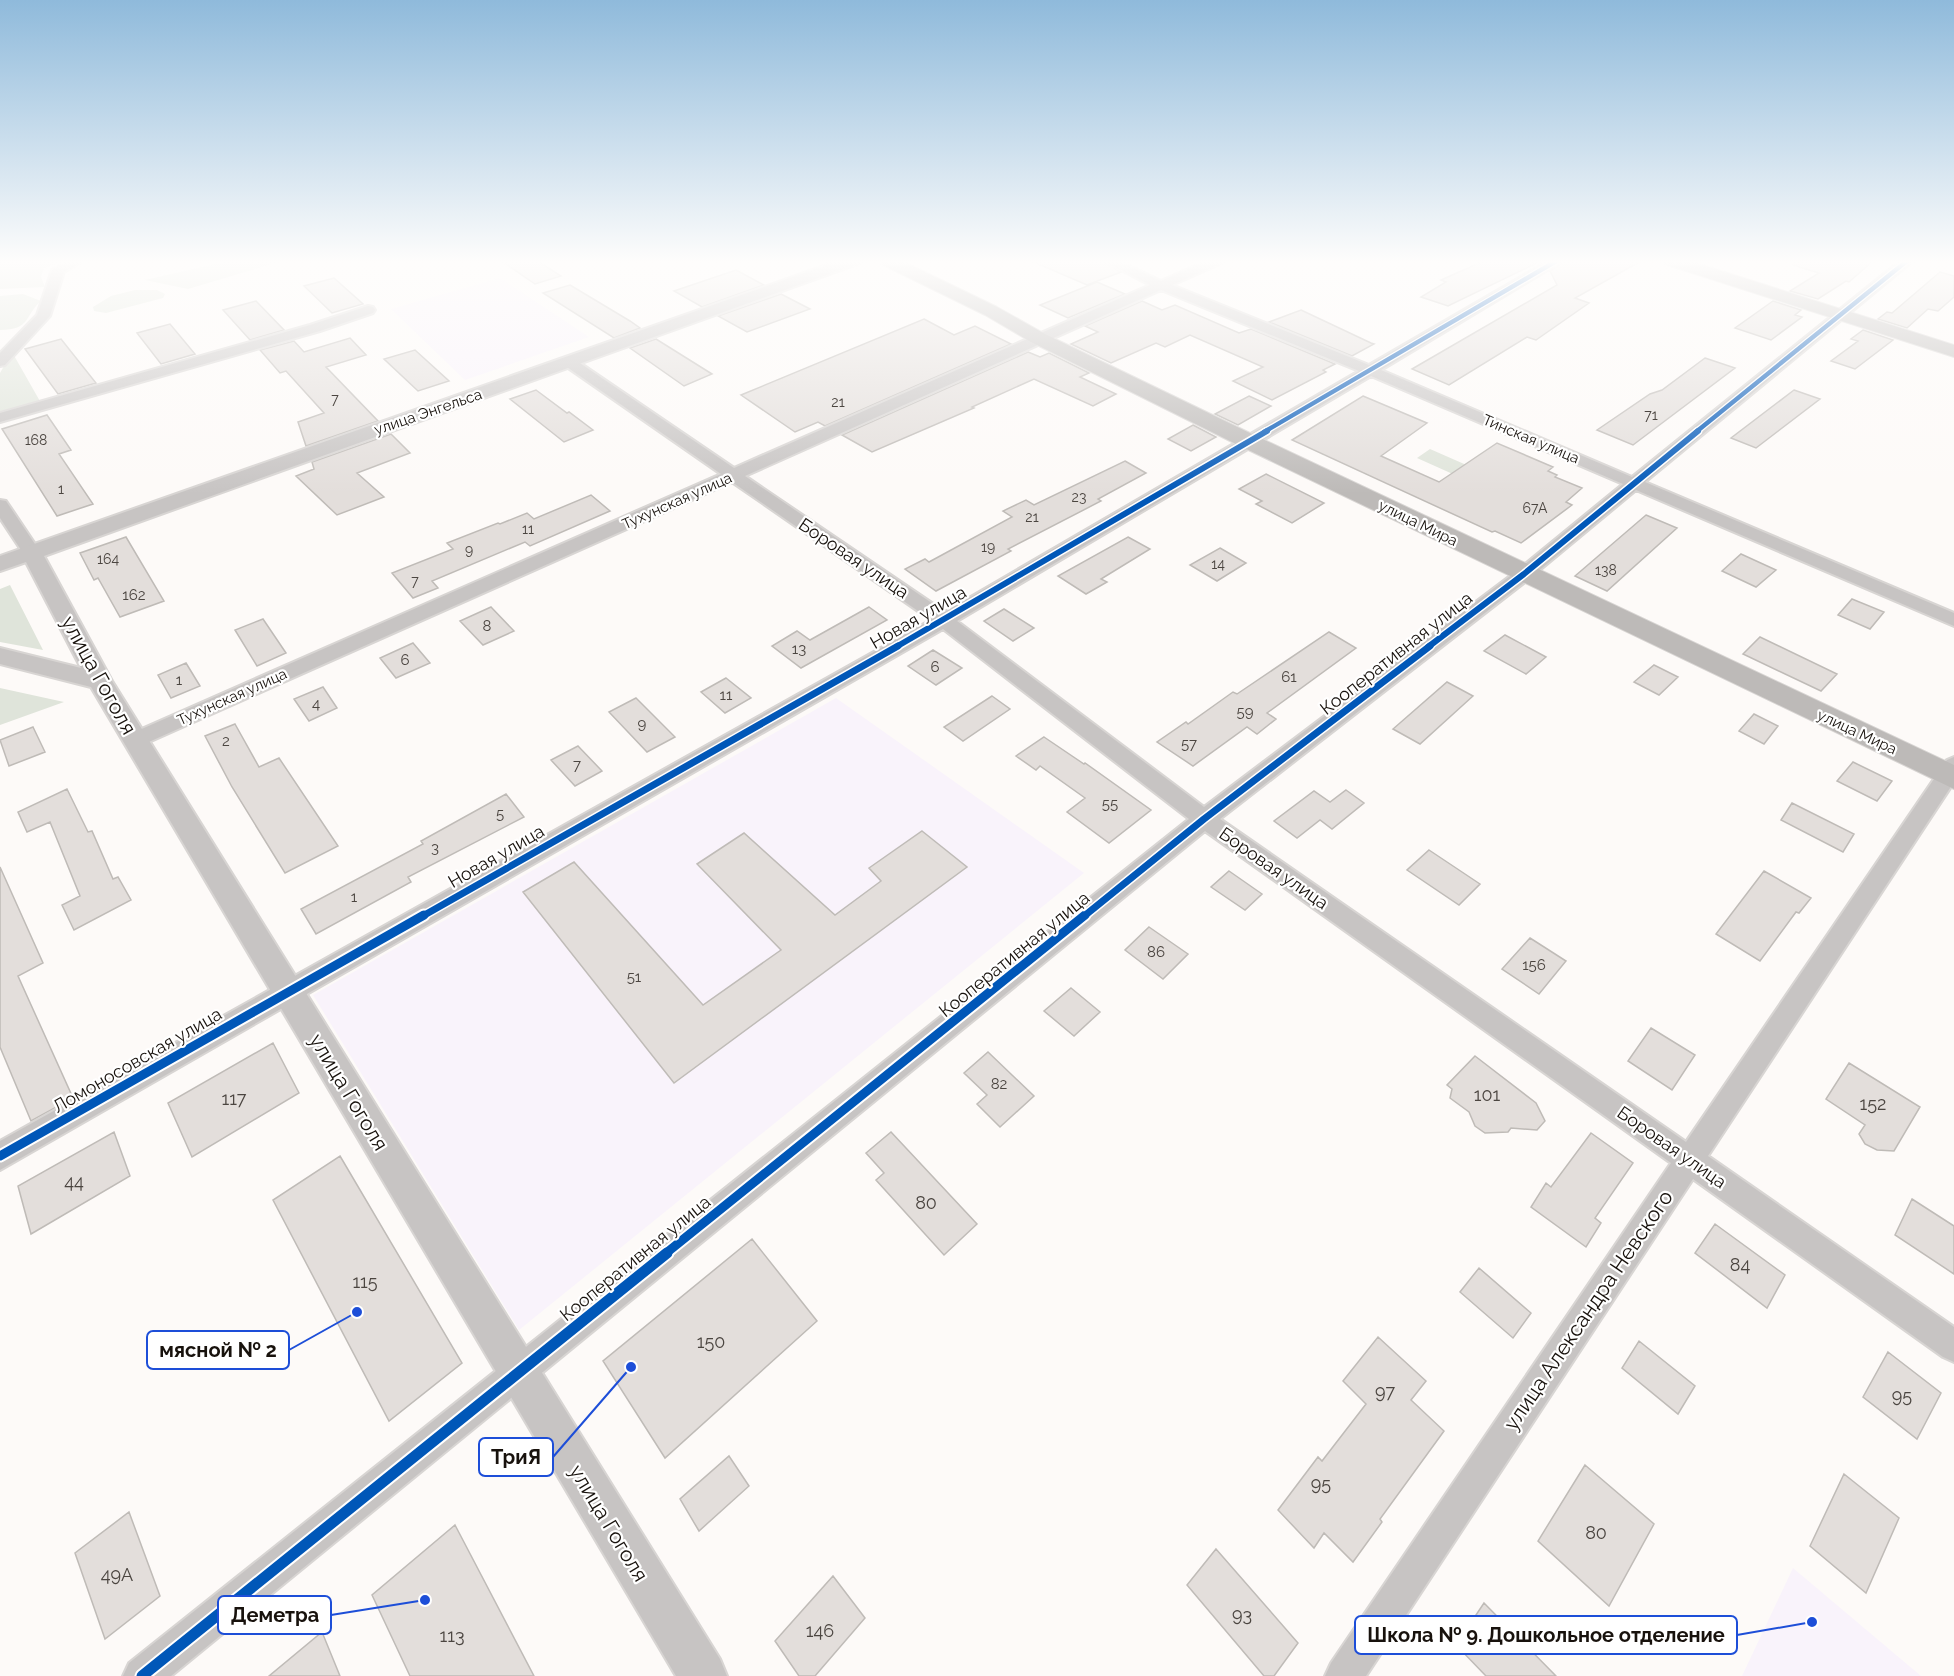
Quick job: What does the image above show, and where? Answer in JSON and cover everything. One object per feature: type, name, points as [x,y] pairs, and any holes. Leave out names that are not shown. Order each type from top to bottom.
[{"type":"main road","name":"улица Мира","points":[[1038,338],[1524,574],[1952,773]]},
{"type":"main road","points":[[1913,338],[1954,351]]},
{"type":"street","points":[[0,362],[10,348],[21,338]]},
{"type":"street","points":[[0,418],[279,338]]},
{"type":"street","name":"улица Энгельса","points":[[0,564],[636,338]]},
{"type":"street","name":"Тухунская улица","points":[[135,740],[733,476],[1038,338]]},
{"type":"street","name":"Тинская улица","points":[[1291,338],[1954,620]]},
{"type":"street","name":"Новая улица","points":[[289,991],[944,620],[1421,338]]},
{"type":"street","name":"Кооперативная улица","points":[[142,1676],[1204,819],[1524,574],[1810,338]]},
{"type":"street","name":"Боровая улица","points":[[569,362],[944,620],[1204,819],[1954,1346]]},
{"type":"street","name":"улица Гоголя","points":[[0,505],[32,554],[100,681],[135,740],[703,1676]]},
{"type":"street","points":[[0,656],[100,681]]},
{"type":"street","name":"улица Александра Невского","points":[[1344,1676],[1689,1158],[1952,773]]},
{"type":"street","name":"Ломоносовская улица","points":[[0,1156],[289,991]]},
{"type":"shaded area","points":[[421,338],[586,338],[465,380]]},
{"type":"shaded area","points":[[12,352],[41,403],[0,414],[0,373]]},
{"type":"shaded area","points":[[1430,449],[1496,478],[1484,488],[1417,458]]},
{"type":"shaded area","points":[[10,585],[43,650],[0,642],[0,589]]},
{"type":"shaded area","points":[[0,688],[64,702],[0,725]]},
{"type":"shaded area","points":[[836,698],[1084,873],[519,1330],[313,995]]},
{"type":"shaded area","points":[[1793,1568],[1921,1676],[1742,1676]]},
{"type":"building","points":[[141,338],[182,338],[195,354],[161,364]]},
{"type":"building","points":[[350,338],[366,355],[326,367],[378,421],[306,446],[298,422],[324,413],[286,371],[280,373],[260,350],[294,341],[304,352]]},
{"type":"building","points":[[878,338],[999,338],[1011,344],[825,426],[818,422],[795,432],[741,395]]},
{"type":"building","points":[[1084,338],[1183,338],[1165,347],[1156,343],[1111,363],[1071,344]]},
{"type":"building","points":[[1197,338],[1273,338],[1335,364],[1323,370],[1326,372],[1272,400],[1233,381],[1263,367]]},
{"type":"building","points":[[1309,338],[1362,338],[1374,344],[1352,356]]},
{"type":"building","points":[[1465,338],[1525,338],[1449,385],[1412,369]]},
{"type":"building","points":[[61,339],[96,383],[58,394],[25,349]]},
{"type":"building","points":[[656,339],[712,374],[684,386],[630,348]]},
{"type":"building","points":[[1851,339],[1893,340],[1855,369],[1831,361],[1858,341]]},
{"type":"building","points":[[415,350],[449,381],[418,391],[384,359]]},
{"type":"building","points":[[1028,352],[1040,357],[1049,353],[1089,373],[1080,377],[1116,394],[1093,406],[1034,379],[872,452],[842,435]]},
{"type":"building","points":[[1705,358],[1735,368],[1633,445],[1597,430],[1650,394],[1662,390]]},
{"type":"building","points":[[536,390],[593,430],[564,442],[510,399]]},
{"type":"building","points":[[1794,390],[1820,399],[1756,448],[1731,438]]},
{"type":"building","points":[[1249,396],[1271,406],[1238,425],[1215,414]]},
{"type":"building","points":[[1363,396],[1427,423],[1381,456],[1439,482],[1497,443],[1553,467],[1548,471],[1557,475],[1555,477],[1582,488],[1566,502],[1572,505],[1521,543],[1495,531],[1492,532],[1292,440]]},
{"type":"building","points":[[47,415],[71,450],[59,454],[93,504],[57,516],[2,429]]},
{"type":"building","points":[[1193,425],[1216,437],[1191,451],[1168,439]]},
{"type":"building","points":[[391,434],[410,453],[357,473],[384,497],[337,515],[296,476],[314,469],[312,462]]},
{"type":"building","points":[[1125,461],[1146,473],[1098,499],[1101,501],[1008,549],[1011,551],[936,591],[905,569],[925,559],[929,562],[1012,517],[1003,511],[1026,500],[1034,505]]},
{"type":"building","points":[[1266,474],[1324,503],[1292,523],[1256,504],[1262,501],[1239,489]]},
{"type":"building","points":[[591,495],[610,511],[530,546],[525,542],[432,581],[438,588],[413,598],[392,573],[453,549],[447,543],[498,523],[527,513],[534,519]]},
{"type":"building","points":[[1646,515],[1677,528],[1607,591],[1575,576]]},
{"type":"building","points":[[126,537],[164,601],[120,617],[98,578],[94,580],[80,553]]},
{"type":"building","points":[[1128,537],[1150,549],[1101,579],[1107,582],[1086,594],[1058,576]]},
{"type":"building","points":[[1220,548],[1246,563],[1217,581],[1190,565]]},
{"type":"building","points":[[1741,554],[1776,570],[1756,587],[1722,571]]},
{"type":"building","points":[[1852,599],[1884,612],[1870,629],[1838,615]]},
{"type":"building","points":[[491,607],[514,631],[483,645],[460,621]]},
{"type":"building","points":[[869,607],[887,620],[801,668],[772,646],[797,631],[810,640]]},
{"type":"building","points":[[1004,609],[1034,628],[1013,641],[984,621]]},
{"type":"building","points":[[263,619],[286,653],[257,666],[235,630]]},
{"type":"building","points":[[1329,632],[1356,648],[1267,713],[1276,719],[1257,734],[1247,727],[1193,766],[1157,742],[1186,722],[1188,724],[1233,692],[1237,694]]},
{"type":"building","points":[[1505,635],[1546,657],[1526,674],[1484,651]]},
{"type":"building","points":[[1760,637],[1837,674],[1821,691],[1743,654]]},
{"type":"building","points":[[413,643],[430,663],[396,678],[380,658]]},
{"type":"building","points":[[933,650],[962,668],[936,685],[908,666]]},
{"type":"building","points":[[186,663],[200,686],[171,698],[158,675]]},
{"type":"building","points":[[1654,665],[1678,677],[1659,695],[1634,682]]},
{"type":"building","points":[[726,678],[751,698],[725,713],[701,692]]},
{"type":"building","points":[[1447,682],[1473,696],[1420,744],[1393,729]]},
{"type":"building","points":[[323,687],[337,708],[309,721],[294,699]]},
{"type":"building","points":[[992,696],[1010,709],[963,741],[944,727]]},
{"type":"building","points":[[636,698],[675,737],[647,752],[609,712]]},
{"type":"building","points":[[1754,714],[1778,726],[1764,744],[1739,731]]},
{"type":"building","points":[[235,724],[259,767],[279,758],[338,846],[285,873],[232,787],[205,736]]},
{"type":"building","points":[[33,727],[45,752],[9,766],[0,740]]},
{"type":"building","points":[[1044,737],[1151,810],[1109,843],[1067,812],[1085,798],[1040,766],[1036,770],[1016,756]]},
{"type":"building","points":[[578,746],[602,771],[575,786],[551,760]]},
{"type":"building","points":[[1853,762],[1892,781],[1877,801],[1837,781]]},
{"type":"building","points":[[67,789],[88,832],[92,831],[113,879],[118,877],[131,900],[74,930],[62,905],[80,896],[50,822],[27,832],[18,812]]},
{"type":"building","points":[[1346,790],[1364,803],[1332,829],[1320,820],[1297,838],[1274,821],[1314,791],[1330,802]]},
{"type":"building","points":[[506,794],[524,817],[408,877],[411,882],[316,934],[301,909],[423,844],[421,841]]},
{"type":"building","points":[[1792,803],[1854,834],[1843,852],[1781,820]]},
{"type":"building","points":[[922,831],[967,867],[674,1083],[523,892],[574,862],[703,1005],[781,950],[697,864],[744,833],[835,915],[881,881],[869,868]]},
{"type":"building","points":[[1429,850],[1480,884],[1459,905],[1407,870]]},
{"type":"building","points":[[0,867],[43,963],[18,976],[73,1098],[31,1121],[0,1047]]},
{"type":"building","points":[[1229,871],[1262,894],[1245,910],[1211,887]]},
{"type":"building","points":[[1764,871],[1811,898],[1799,913],[1796,912],[1760,961],[1716,934]]},
{"type":"building","points":[[1149,927],[1188,954],[1163,979],[1125,950]]},
{"type":"building","points":[[1530,938],[1566,961],[1539,994],[1502,969]]},
{"type":"building","points":[[1071,988],[1100,1012],[1074,1036],[1044,1011]]},
{"type":"building","points":[[1651,1028],[1695,1055],[1672,1090],[1628,1061]]},
{"type":"building","points":[[273,1043],[299,1093],[192,1157],[168,1103]]},
{"type":"building","points":[[988,1052],[1034,1096],[1000,1127],[977,1104],[987,1095],[964,1073]]},
{"type":"building","points":[[1475,1056],[1536,1103],[1545,1121],[1537,1130],[1511,1128],[1508,1132],[1485,1133],[1475,1126],[1469,1112],[1450,1098],[1452,1089],[1447,1085]]},
{"type":"building","points":[[1849,1063],[1920,1107],[1894,1151],[1877,1150],[1865,1144],[1859,1134],[1865,1125],[1826,1099]]},
{"type":"building","points":[[114,1132],[130,1176],[31,1234],[18,1186]]},
{"type":"building","points":[[891,1132],[977,1224],[944,1255],[876,1180],[884,1173],[866,1153]]},
{"type":"building","points":[[1591,1133],[1633,1163],[1595,1218],[1601,1223],[1586,1247],[1531,1207],[1546,1183],[1551,1187]]},
{"type":"building","points":[[340,1156],[462,1363],[389,1421],[273,1200]]},
{"type":"building","points":[[1912,1199],[1954,1226],[1954,1274],[1895,1235]]},
{"type":"building","points":[[1715,1224],[1785,1275],[1767,1308],[1695,1253]]},
{"type":"building","points":[[752,1239],[817,1321],[665,1458],[603,1361]]},
{"type":"building","points":[[1479,1268],[1531,1313],[1513,1338],[1460,1292]]},
{"type":"building","points":[[1378,1337],[1426,1381],[1411,1400],[1444,1431],[1380,1519],[1382,1522],[1353,1562],[1324,1533],[1314,1548],[1278,1510],[1318,1457],[1322,1461],[1366,1404],[1343,1381]]},
{"type":"building","points":[[1639,1341],[1695,1386],[1678,1414],[1622,1368]]},
{"type":"building","points":[[1888,1352],[1941,1393],[1917,1439],[1863,1397]]},
{"type":"building","points":[[729,1456],[749,1486],[699,1531],[680,1499]]},
{"type":"building","points":[[1585,1465],[1654,1524],[1609,1606],[1538,1541]]},
{"type":"building","points":[[1844,1474],[1899,1518],[1866,1593],[1810,1546]]},
{"type":"building","points":[[129,1512],[160,1596],[105,1639],[75,1553]]},
{"type":"building","points":[[455,1525],[534,1676],[410,1676],[372,1595]]},
{"type":"building","points":[[1216,1549],[1298,1643],[1274,1676],[1264,1676],[1187,1585]]},
{"type":"building","points":[[833,1576],[865,1618],[815,1676],[799,1676],[775,1641]]},
{"type":"building","points":[[1484,1603],[1556,1676],[1486,1676],[1456,1645]]},
{"type":"building","points":[[322,1632],[340,1676],[269,1676]]},
{"type":"cycle path","points":[[0,1156],[944,620],[1425,338]]},
{"type":"cycle path","points":[[142,1676],[1204,819],[1524,574],[1810,338]]},
{"type":"place","name":"мясной № 2","points":[[357,1312]]},
{"type":"place","name":"ТриЯ","points":[[631,1367]]},
{"type":"place","name":"Деметра","points":[[425,1600]]},
{"type":"place","name":"Школа № 9. Дошкольное отделение","points":[[1812,1622]]}]
